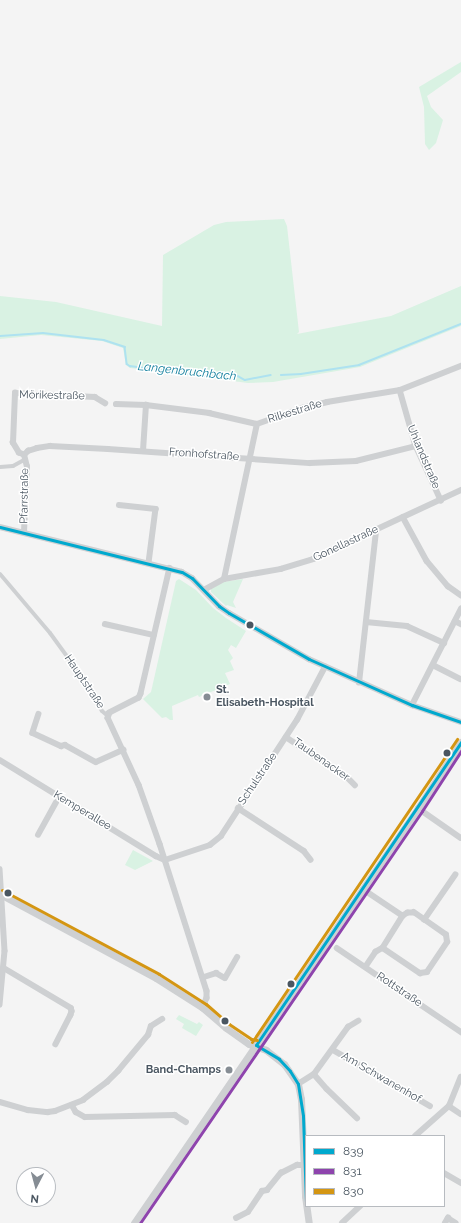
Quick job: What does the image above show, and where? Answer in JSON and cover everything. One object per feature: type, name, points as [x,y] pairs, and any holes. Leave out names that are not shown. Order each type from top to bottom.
[{"type":"street","name":"Rilkestraße","points":[[224,579],[257,424],[302,408],[326,402],[400,390],[461,366]]},
{"type":"street","name":"Uhlandstraße","points":[[400,390],[416,446],[441,500]]},
{"type":"street","name":"Mörikestraße","points":[[24,458],[18,453],[13,444],[15,393],[95,397],[105,403]]},
{"type":"street","points":[[116,404],[146,405],[209,413],[257,424]]},
{"type":"street","points":[[143,451],[146,405]]},
{"type":"street","name":"Fronhofstraße","points":[[0,467],[13,466],[24,458],[28,451],[50,446],[310,463],[338,462],[373,458],[416,446]]},
{"type":"street","name":"Pfarrstraße","points":[[24,458],[27,467],[27,483],[24,532]]},
{"type":"street","name":"Gonellastraße","points":[[224,579],[298,565],[335,550],[461,490]]},
{"type":"street","points":[[119,505],[156,509],[149,563]]},
{"type":"street","points":[[403,517],[427,561],[448,586],[461,595]]},
{"type":"street","points":[[0,527],[170,568],[192,578],[213,600],[230,614],[286,647],[359,683],[412,706],[461,722]]},
{"type":"street","points":[[359,683],[376,531]]},
{"type":"street","points":[[108,716],[139,698],[141,694],[170,568]]},
{"type":"street","name":"Hauptstraße","points":[[0,574],[54,639],[74,666],[102,711],[108,716],[108,720],[124,750],[139,785],[204,977],[208,994],[203,1008]]},
{"type":"street","points":[[204,590],[224,579]]},
{"type":"street","points":[[412,706],[444,643],[458,622],[461,609]]},
{"type":"street","points":[[366,622],[407,626],[444,643]]},
{"type":"street","points":[[105,624],[154,635]]},
{"type":"street","points":[[433,665],[461,679]]},
{"type":"street","name":"Schulstraße","points":[[165,860],[216,842],[286,737],[325,667]]},
{"type":"street","points":[[39,714],[33,733],[61,746],[65,745],[96,762],[124,750]]},
{"type":"street","name":"Taubenacker","points":[[286,737],[348,778],[355,785]]},
{"type":"street","points":[[134,1223],[363,889],[461,742]]},
{"type":"street","name":"Kemperallee","points":[[0,760],[156,856],[165,860]]},
{"type":"street","points":[[38,835],[56,803]]},
{"type":"street","points":[[238,808],[304,852],[311,860]]},
{"type":"street","points":[[418,808],[461,838]]},
{"type":"street","points":[[0,869],[5,951],[0,1005]]},
{"type":"street","points":[[424,920],[455,875]]},
{"type":"street","points":[[363,889],[403,916]]},
{"type":"street","points":[[1,894],[156,978],[203,1008],[248,1044],[256,1045],[279,1059],[290,1071],[298,1084],[303,1116],[305,1196]]},
{"type":"street","points":[[366,967],[376,952],[383,948],[403,916],[408,913],[414,913],[446,935],[447,942],[427,972],[420,973],[383,948]]},
{"type":"street","name":"Rottstraße","points":[[337,948],[461,1032]]},
{"type":"street","points":[[204,977],[216,973],[225,978],[237,958]]},
{"type":"street","points":[[4,968],[70,1008],[72,1011],[71,1015],[56,1044]]},
{"type":"street","points":[[0,1102],[41,1112],[55,1111],[83,1100],[107,1082],[148,1035],[150,1026],[162,1019]]},
{"type":"street","name":"Am Schwanenhof","points":[[298,1084],[314,1074],[333,1050],[348,1027],[358,1021]]},
{"type":"street","name":"Am Schwanenhof","points":[[333,1050],[430,1106]]},
{"type":"street","points":[[314,1074],[331,1094],[357,1118]]},
{"type":"street","points":[[416,1135],[449,1106],[461,1077]]},
{"type":"street","points":[[72,1105],[76,1112],[85,1117],[175,1115],[186,1122]]},
{"type":"street","points":[[449,1106],[461,1114]]},
{"type":"street","points":[[236,1218],[248,1212],[262,1191],[267,1190],[281,1173],[296,1165],[304,1165]]},
{"type":"street","points":[[445,1174],[461,1183]]},
{"type":"street","points":[[306,1207],[308,1223]]},
{"type":"street","points":[[342,1223],[359,1207]]},
{"type":"street","points":[[445,1223],[448,1218],[456,1223]]},
{"type":"green space","points":[[461,62],[461,72],[427,96],[431,107],[443,120],[436,143],[429,150],[425,144],[424,107],[419,87]]},
{"type":"green space","points":[[284,219],[287,226],[299,332],[297,334],[391,316],[461,286],[461,326],[360,367],[273,382],[248,383],[130,368],[126,365],[123,348],[102,341],[41,335],[0,339],[0,296],[56,302],[162,326],[163,255],[214,225],[226,222]]},
{"type":"green space","points":[[179,579],[196,590],[213,608],[246,631],[236,648],[231,645],[228,650],[233,658],[230,661],[234,670],[225,673],[230,684],[172,706],[173,720],[170,720],[166,717],[162,718],[143,699],[151,692],[176,581]]},
{"type":"green space","points":[[243,579],[233,602],[236,608],[226,606],[211,592],[211,589],[223,582]]},
{"type":"green space","points":[[133,850],[153,861],[135,870],[125,865]]},
{"type":"green space","points":[[179,1015],[197,1024],[199,1022],[203,1025],[196,1036],[182,1028],[184,1024],[176,1019]]},
{"type":"waterway","name":"Langenbruchbach","points":[[281,375],[301,374],[359,365],[461,324]]},
{"type":"waterway","name":"Langenbruchbach","points":[[0,336],[43,333],[104,340],[125,347],[127,364],[130,366],[212,377],[218,374],[236,375],[245,380],[271,375]]},
{"type":"transit line","name":"839","points":[[0,527],[182,572],[192,578],[219,606],[229,613],[309,659],[412,705],[461,722]]},
{"type":"transit line","name":"830","points":[[252,1042],[457,739]]},
{"type":"transit line","name":"839","points":[[256,1045],[461,742]]},
{"type":"transit line","name":"831","points":[[140,1223],[422,811],[461,751]]},
{"type":"transit line","name":"830","points":[[2,890],[159,974],[206,1004],[229,1024],[251,1039],[257,1040]]},
{"type":"transit line","name":"839","points":[[256,1045],[279,1059],[290,1071],[298,1084],[303,1116],[305,1174]]},
{"type":"place","name":"St. Elisabeth-Hospital","points":[[207,697]]},
{"type":"place","name":"Band-Champs","points":[[229,1070]]}]
